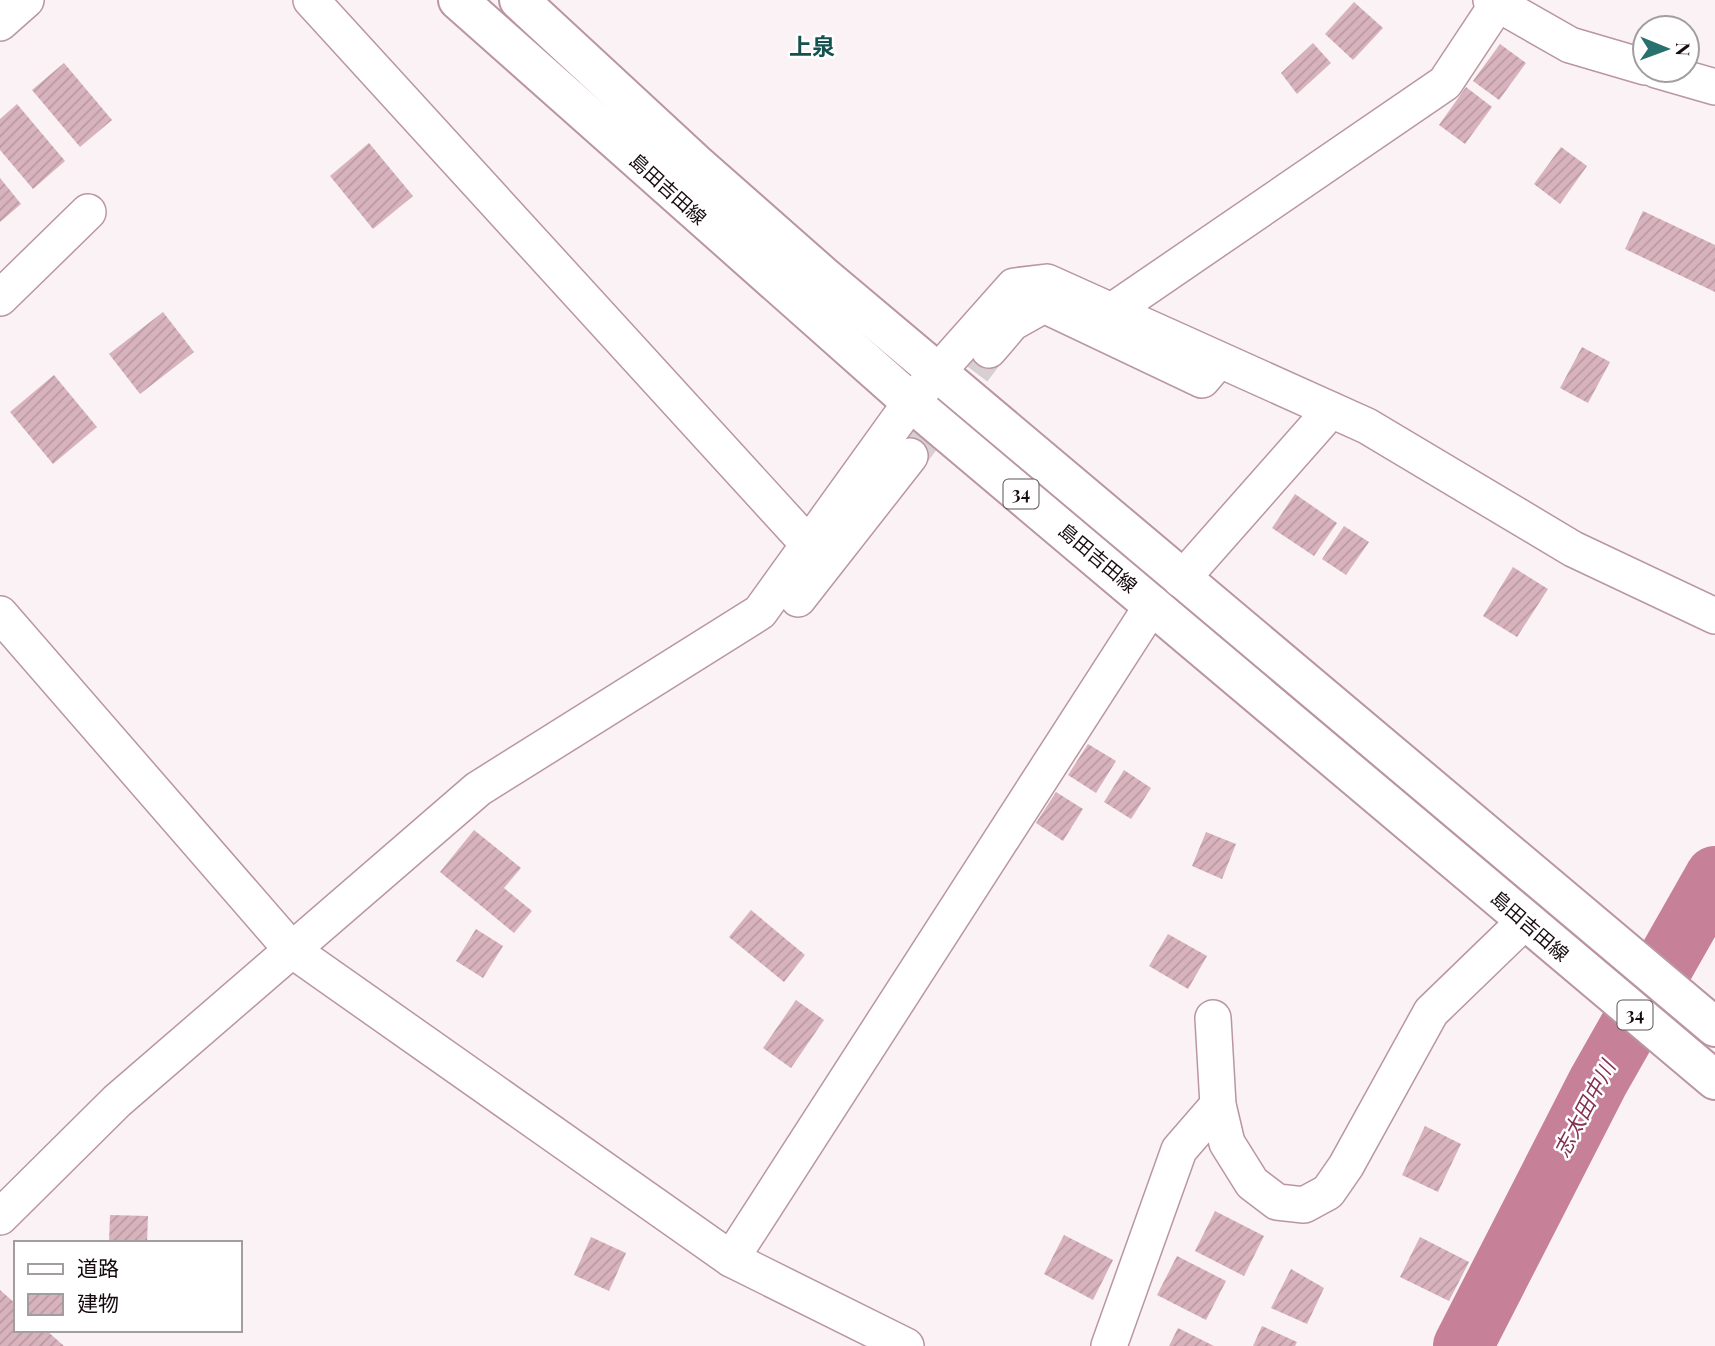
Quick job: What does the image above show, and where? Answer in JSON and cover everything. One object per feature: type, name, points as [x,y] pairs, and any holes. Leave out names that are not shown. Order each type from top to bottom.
[{"type":"main road","name":"島田吉田線","points":[[458,0],[911,402],[1167,592],[1614,943],[1706,1020]]},
{"type":"main road","name":"島田吉田線","points":[[519,0],[704,172],[936,372],[1167,592],[1525,921],[1715,1080]]},
{"type":"street","points":[[0,23],[26,0]]},
{"type":"street","points":[[310,0],[809,545]]},
{"type":"street","points":[[1112,311],[1445,83],[1496,2],[1570,45],[1631,63]]},
{"type":"street","points":[[0,298],[88,212]]},
{"type":"street","points":[[0,1217],[117,1101],[478,789],[760,612],[911,402],[1014,286],[1047,282],[1367,426],[1573,549],[1715,616]]},
{"type":"street","points":[[989,350],[1012,323],[1044,305],[1202,380],[1219,360]]},
{"type":"street","points":[[732,1259],[1167,592],[1331,410]]},
{"type":"street","points":[[768,602],[786,616],[910,456]]},
{"type":"street","points":[[0,614],[292,950],[732,1259],[906,1346]]},
{"type":"street","points":[[1213,1018],[1218,1105],[1227,1143],[1252,1183],[1278,1202],[1304,1205],[1328,1192],[1346,1166],[1431,1012],[1525,921]]},
{"type":"street","points":[[1109,1346],[1179,1150],[1218,1105]]},
{"type":"building","points":[[1354,2],[1383,28],[1353,60],[1325,34]]},
{"type":"building","points":[[1313,43],[1331,63],[1297,94],[1281,73]]},
{"type":"building","points":[[1500,44],[1526,63],[1499,100],[1473,81]]},
{"type":"building","points":[[64,63],[112,120],[80,147],[32,90]]},
{"type":"building","points":[[1466,87],[1492,107],[1465,144],[1439,125]]},
{"type":"building","points":[[17,104],[65,161],[33,189],[0,150],[0,119]]},
{"type":"building","points":[[369,143],[413,196],[373,229],[330,176]]},
{"type":"building","points":[[1561,147],[1587,166],[1560,204],[1534,184]]},
{"type":"building","points":[[0,178],[21,204],[0,222]]},
{"type":"building","points":[[1643,211],[1715,245],[1715,292],[1625,249]]},
{"type":"building","points":[[163,312],[194,352],[140,394],[109,354]]},
{"type":"building","points":[[1582,347],[1610,362],[1588,403],[1560,388]]},
{"type":"building","points":[[54,375],[97,427],[53,464],[10,412]]},
{"type":"building","points":[[1295,494],[1337,523],[1314,556],[1272,528]]},
{"type":"building","points":[[1344,526],[1369,542],[1346,575],[1322,559]]},
{"type":"building","points":[[1513,567],[1548,589],[1517,637],[1483,616]]},
{"type":"building","points":[[1088,744],[1116,761],[1096,793],[1068,775]]},
{"type":"building","points":[[1124,770],[1151,788],[1131,819],[1104,802]]},
{"type":"building","points":[[1056,792],[1083,809],[1063,841],[1036,823]]},
{"type":"building","points":[[474,830],[521,868],[504,888],[532,911],[514,933],[440,872]]},
{"type":"building","points":[[1206,832],[1236,844],[1222,879],[1192,866]]},
{"type":"building","points":[[751,910],[805,955],[784,982],[729,937]]},
{"type":"building","points":[[476,929],[503,946],[483,978],[456,961]]},
{"type":"building","points":[[1168,934],[1207,956],[1188,989],[1149,966]]},
{"type":"building","points":[[796,1000],[824,1020],[791,1068],[763,1048]]},
{"type":"building","points":[[1425,1126],[1461,1144],[1438,1192],[1402,1175]]},
{"type":"building","points":[[1215,1211],[1264,1236],[1244,1276],[1195,1251]]},
{"type":"building","points":[[110,1215],[148,1216],[147,1241],[109,1241]]},
{"type":"building","points":[[1064,1235],[1113,1260],[1093,1300],[1044,1274]]},
{"type":"building","points":[[591,1237],[626,1253],[609,1291],[574,1275]]},
{"type":"building","points":[[1420,1237],[1469,1262],[1449,1301],[1400,1277]]},
{"type":"building","points":[[1177,1256],[1226,1281],[1206,1320],[1157,1295]]},
{"type":"building","points":[[1291,1269],[1324,1288],[1307,1324],[1271,1308]]},
{"type":"building","points":[[0,1290],[14,1302],[14,1332],[48,1332],[64,1346],[0,1346]]},
{"type":"building","points":[[1262,1326],[1297,1342],[1295,1346],[1253,1346]]},
{"type":"building","points":[[1178,1328],[1214,1346],[1169,1346]]},
{"type":"waterway","name":"志太田中川","points":[[1463,1346],[1598,1082],[1715,876]]},
{"type":"tunnel","points":[[910,456],[989,350]]},
{"type":"district","name":"上泉","points":[[812,47]]}]
